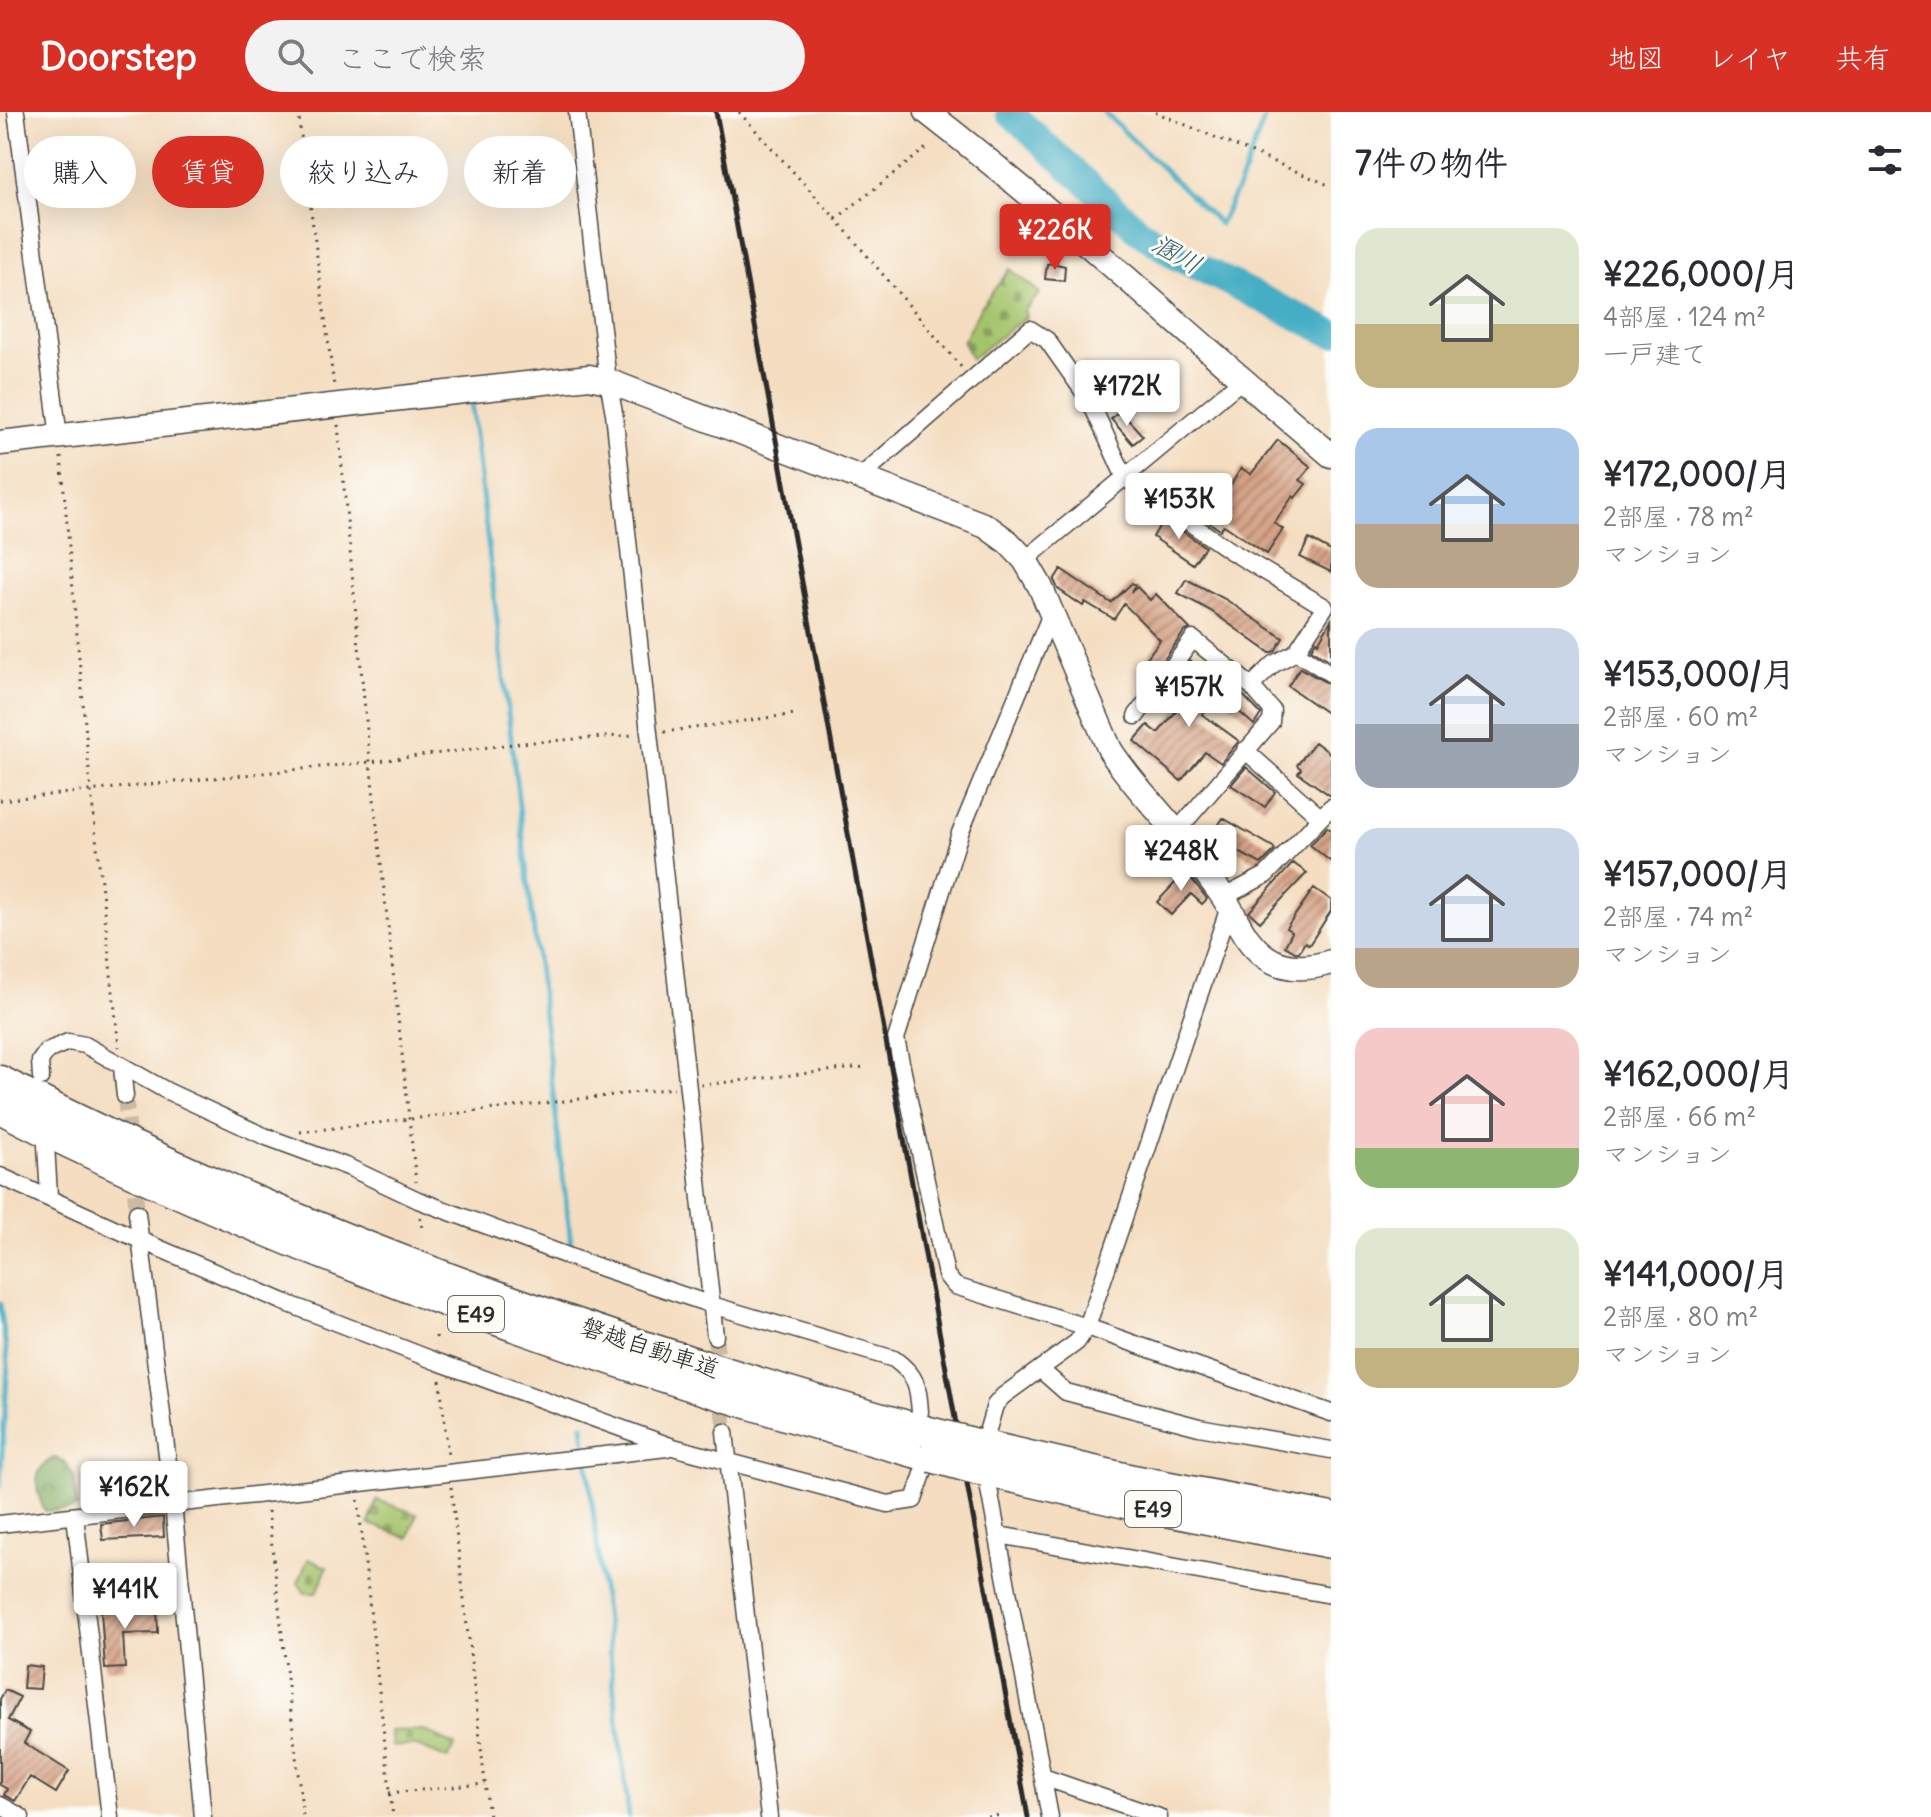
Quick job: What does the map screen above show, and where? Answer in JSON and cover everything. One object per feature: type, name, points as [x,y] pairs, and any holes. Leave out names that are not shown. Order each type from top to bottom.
[{"type":"highway","name":"磐越自動車道","points":[[0,1079],[39,1112]]},
{"type":"highway","name":"磐越自動車道","points":[[0,1108],[39,1112],[490,1294],[925,1443],[1130,1504],[1331,1543]]},
{"type":"highway","name":"磐越自動車道","points":[[982,1458],[1133,1480],[1331,1518]]},
{"type":"street","points":[[16,112],[60,448]]},
{"type":"street","points":[[577,112],[614,413],[715,1336]]},
{"type":"street","points":[[927,112],[1045,207],[1331,455]]},
{"type":"street","points":[[860,477],[1030,329],[1047,340],[1090,401],[1125,478],[1229,550],[1325,607],[1296,652],[1274,664],[1251,686]]},
{"type":"street","points":[[0,443],[60,448],[337,416],[565,378],[589,377],[608,381],[986,526],[1025,560],[1040,586],[1110,750],[1122,769],[1176,832],[1251,943],[1265,957],[1279,964],[1304,968],[1331,962]]},
{"type":"street","points":[[1025,560],[1242,380]]},
{"type":"street","points":[[1051,614],[960,833],[896,1039],[946,1275],[955,1286],[1087,1327],[1331,1413]]},
{"type":"street","points":[[1136,716],[1193,639],[1251,686],[1272,710],[1271,722],[1176,832]]},
{"type":"street","points":[[1296,652],[1331,674]]},
{"type":"street","points":[[1050,1817],[982,1458],[995,1405],[1077,1342],[1087,1327],[1226,904],[1266,875],[1326,812],[1245,750]]},
{"type":"street","points":[[0,1176],[284,1302],[438,1362],[673,1447],[888,1504],[914,1500],[925,1443],[918,1385],[908,1369],[894,1359],[712,1305],[574,1259],[418,1200],[348,1167],[264,1136],[167,1091],[85,1045],[68,1042],[47,1051],[40,1061],[39,1112],[49,1196]]},
{"type":"street","points":[[122,1067],[125,1096]]},
{"type":"street","points":[[137,1213],[173,1503],[203,1817]]},
{"type":"street","points":[[1041,1370],[1066,1392],[1199,1427],[1331,1450]]},
{"type":"street","points":[[725,1432],[769,1817]]},
{"type":"street","points":[[0,1524],[673,1447]]},
{"type":"street","points":[[75,1516],[110,1817]]},
{"type":"street","points":[[999,1535],[1331,1595]]},
{"type":"street","points":[[1043,1777],[1159,1817]]},
{"type":"street","points":[[0,1805],[21,1817]]},
{"type":"path","points":[[298,112],[337,416],[370,762],[418,1200]]},
{"type":"path","points":[[739,112],[836,219],[972,380]]},
{"type":"path","points":[[1155,112],[1331,186]]},
{"type":"path","points":[[836,219],[930,145]]},
{"type":"path","points":[[60,448],[91,791],[122,1067]]},
{"type":"path","points":[[0,800],[370,762],[520,743]]},
{"type":"path","points":[[264,1136],[864,1067]]},
{"type":"path","points":[[436,1336],[489,1817]]},
{"type":"path","points":[[357,1484],[393,1817]]},
{"type":"path","points":[[266,1494],[303,1817]]},
{"type":"path","points":[[389,1793],[485,1784]]},
{"type":"path","points":[[988,1817],[1001,1815]]},
{"type":"green space","points":[[1010,269],[1040,293],[1024,311],[1026,317],[971,359],[963,342],[980,308]]},
{"type":"green space","points":[[54,1458],[65,1461],[74,1477],[77,1507],[45,1511],[37,1489],[38,1474]]},
{"type":"green space","points":[[377,1500],[417,1514],[409,1538],[369,1524]]},
{"type":"green space","points":[[308,1559],[327,1567],[317,1593],[305,1593],[298,1583]]},
{"type":"green space","points":[[424,1730],[455,1746],[448,1759],[417,1746],[392,1746],[390,1731]]},
{"type":"building","points":[[1047,264],[1065,266],[1064,281],[1045,279]]},
{"type":"building","points":[[1120,411],[1143,436],[1133,444],[1111,419]]},
{"type":"building","points":[[1278,440],[1311,467],[1300,480],[1306,484],[1295,498],[1293,496],[1274,523],[1283,529],[1267,554],[1224,525],[1220,530],[1187,507],[1201,484],[1220,496],[1241,468],[1251,474]]},
{"type":"building","points":[[1164,518],[1205,547],[1193,564],[1153,537]]},
{"type":"building","points":[[1309,539],[1331,551],[1331,572],[1300,557]]},
{"type":"building","points":[[1061,569],[1111,603],[1132,583],[1135,585],[1131,592],[1137,587],[1150,600],[1156,594],[1190,629],[1184,632],[1153,675],[1141,666],[1160,640],[1124,604],[1114,619],[1085,602],[1083,606],[1058,589],[1054,580]]},
{"type":"building","points":[[1186,579],[1225,599],[1283,638],[1275,651],[1270,653],[1211,611],[1178,593]]},
{"type":"building","points":[[1331,620],[1331,661],[1311,649]]},
{"type":"building","points":[[1190,661],[1223,690],[1202,714],[1239,741],[1221,763],[1205,752],[1181,781],[1134,741],[1148,725],[1158,733],[1193,691],[1178,678]]},
{"type":"building","points":[[1300,668],[1331,685],[1331,716],[1288,686]]},
{"type":"building","points":[[1237,689],[1261,714],[1254,725],[1226,700]]},
{"type":"building","points":[[1315,742],[1331,754],[1331,796],[1298,773],[1301,769],[1297,765]]},
{"type":"building","points":[[1246,767],[1275,792],[1265,807],[1231,785]]},
{"type":"building","points":[[1223,818],[1275,850],[1261,864],[1213,838],[1235,869],[1227,877],[1205,846]]},
{"type":"building","points":[[1327,827],[1331,830],[1331,862],[1310,845]]},
{"type":"building","points":[[1293,863],[1307,873],[1260,922],[1249,912]]},
{"type":"building","points":[[1184,869],[1207,899],[1202,904],[1191,894],[1171,915],[1157,902]]},
{"type":"building","points":[[1314,888],[1331,900],[1331,911],[1309,945],[1305,942],[1299,952],[1295,952],[1285,946],[1292,932],[1286,928]]},
{"type":"building","points":[[163,1517],[164,1537],[103,1540],[101,1524]]},
{"type":"building","points":[[157,1607],[158,1633],[123,1634],[125,1668],[105,1669],[101,1611]]},
{"type":"building","points":[[25,1665],[42,1667],[40,1689],[23,1688]]},
{"type":"building","points":[[5,1690],[20,1697],[8,1720],[30,1732],[24,1743],[69,1771],[56,1793],[30,1777],[15,1801],[4,1795],[7,1789],[0,1785],[0,1699]]},
{"type":"waterway","name":"溷川","points":[[1009,112],[1138,230],[1176,256],[1331,333]]},
{"type":"waterway","points":[[1104,112],[1220,224],[1240,183],[1267,112]]},
{"type":"waterway","points":[[466,401],[471,401],[572,1252]]},
{"type":"waterway","points":[[0,1303],[8,1364],[0,1485]]},
{"type":"waterway","points":[[583,1425],[629,1817]]},
{"type":"tunnel","points":[[125,1096],[130,1146]]},
{"type":"tunnel","points":[[133,1169],[137,1213]]},
{"type":"tunnel","points":[[715,1336],[725,1432]]},
{"type":"railway","points":[[716,112],[1028,1817]]}]
